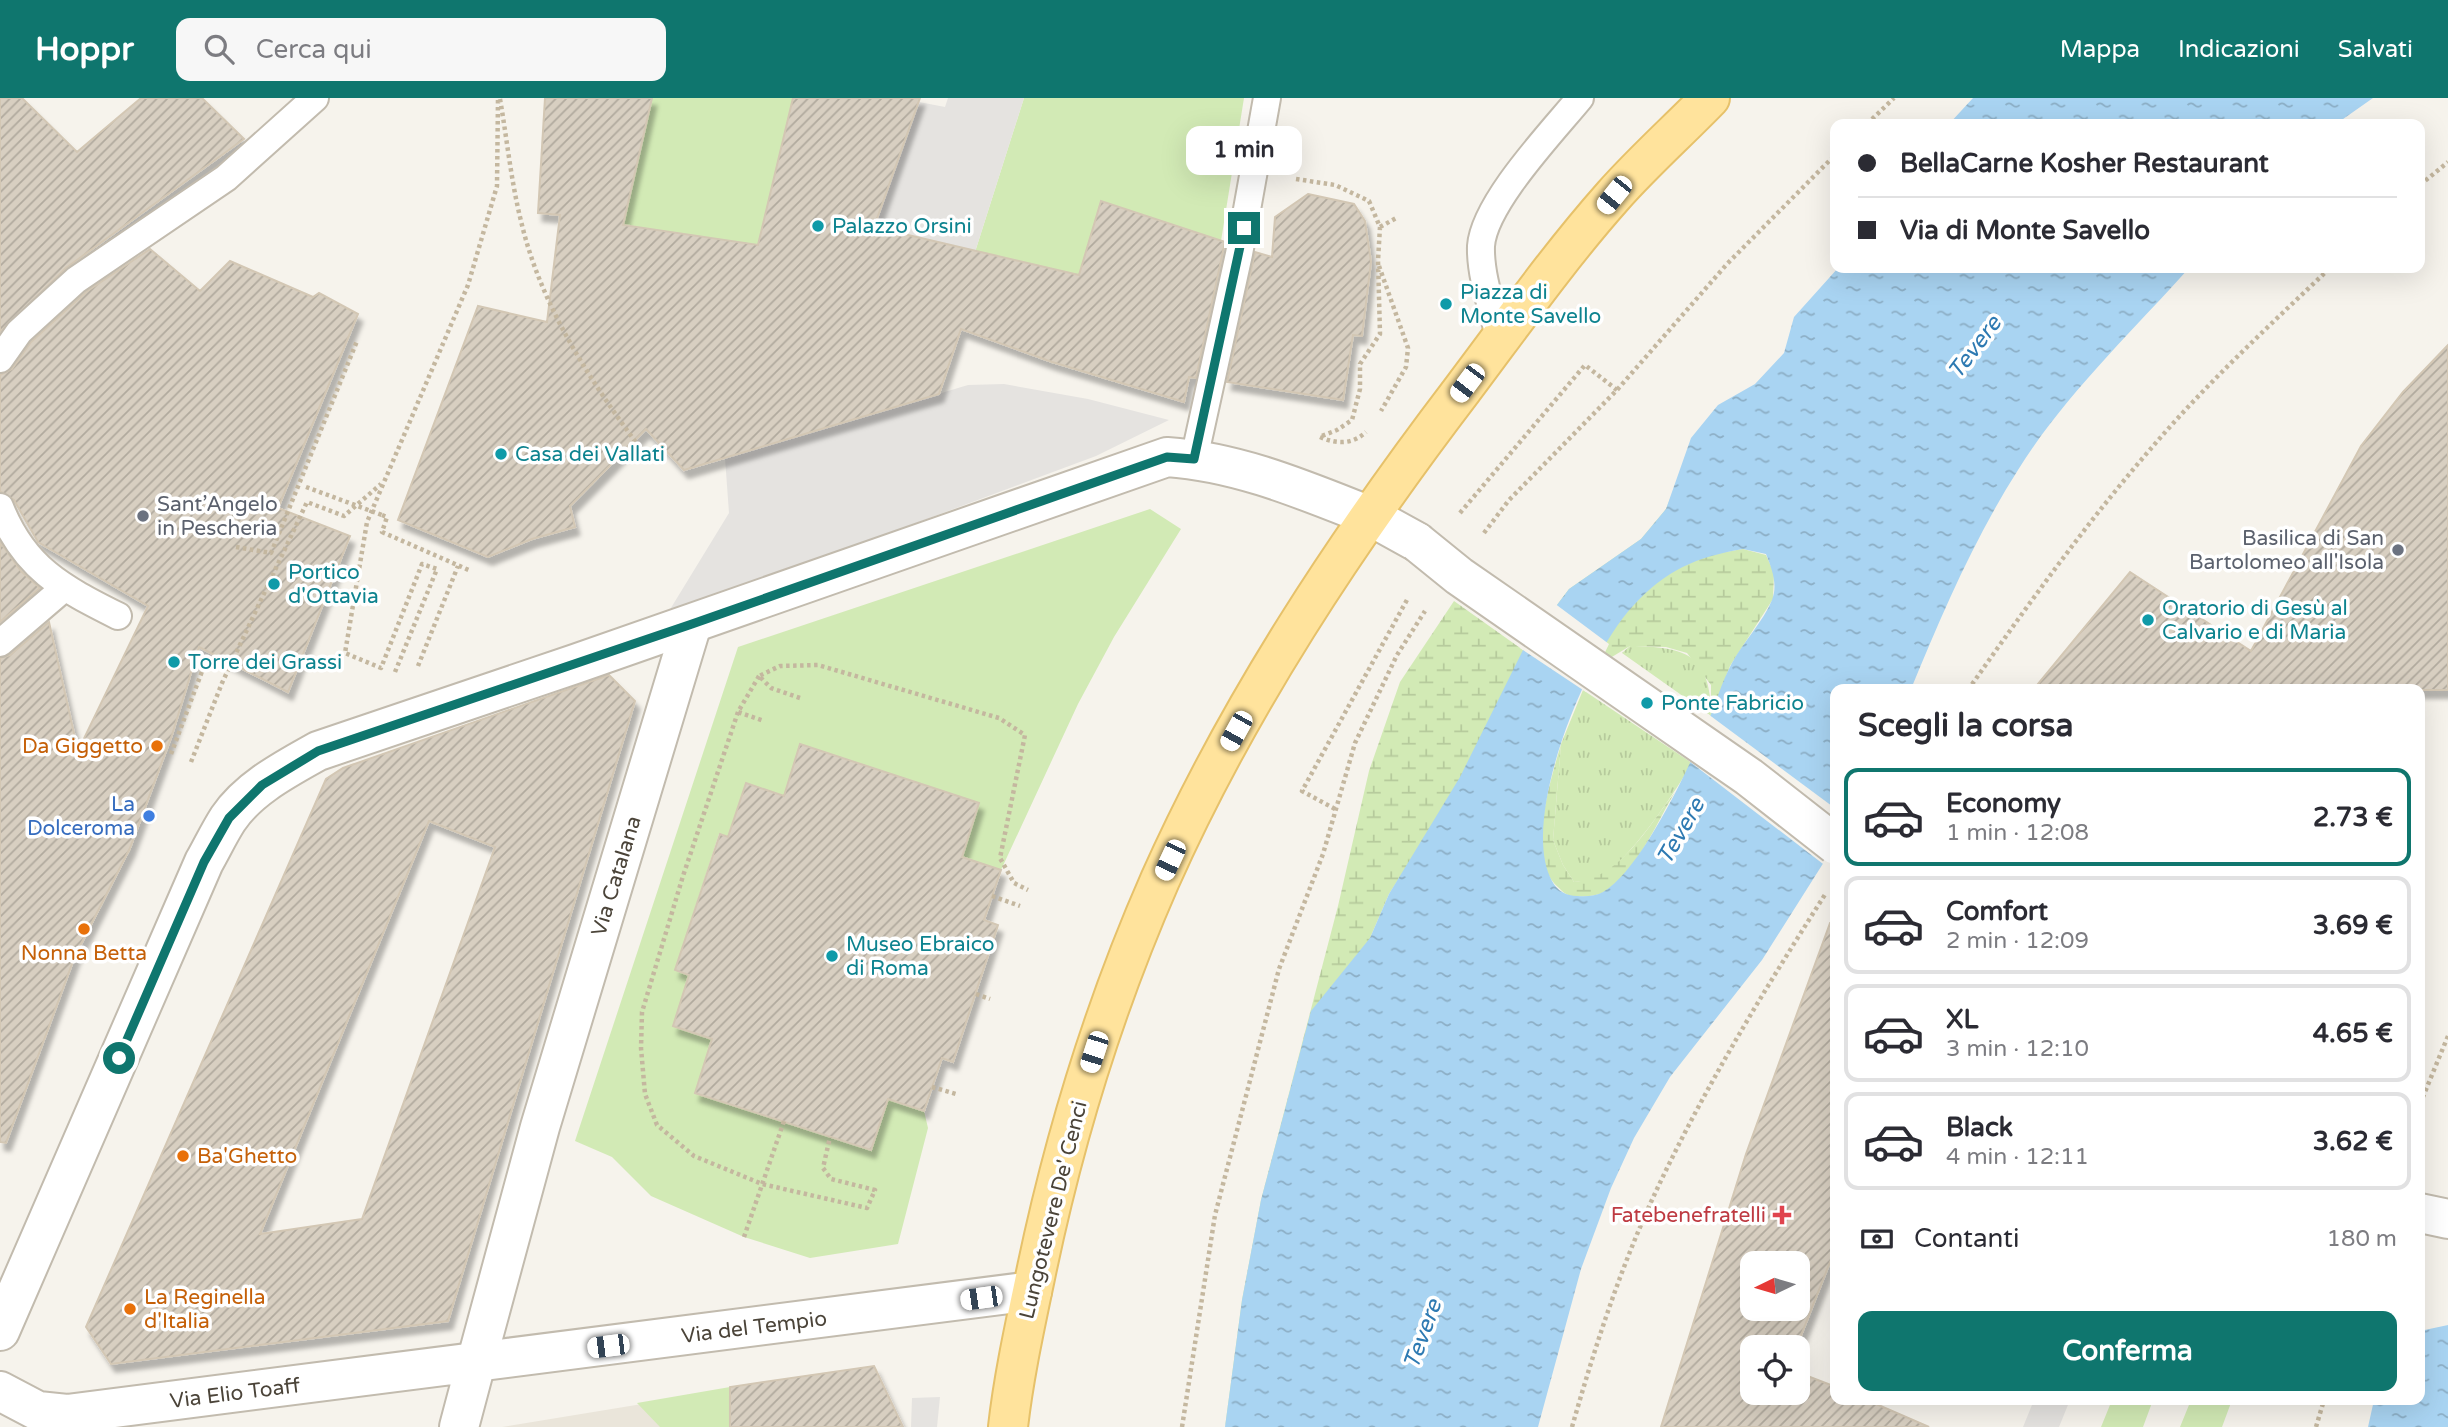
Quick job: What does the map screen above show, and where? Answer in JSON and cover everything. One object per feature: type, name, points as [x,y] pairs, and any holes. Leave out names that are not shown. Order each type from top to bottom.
[{"type":"main road","name":"Lungotevere De' Cenci","points":[[1008,1427],[1052,1196],[1075,1112],[1122,973],[1161,879],[1197,803],[1249,707],[1370,516],[1499,336],[1614,195],[1710,98]]},
{"type":"street","points":[[3,1314],[204,862],[229,818],[246,799],[274,777],[318,751],[692,624],[1167,457],[1194,459],[1283,481],[1370,516],[1417,542],[1459,576],[1749,778],[1830,840]]},
{"type":"street","name":"Via Catalana","points":[[476,1363],[540,1127],[692,624]]},
{"type":"street","points":[[2425,1214],[2448,1219]]},
{"type":"street","name":"Via del Tempio","points":[[476,1363],[1032,1291]]},
{"type":"street","points":[[458,1427],[476,1363]]},
{"type":"street","name":"Via Elio Toaff","points":[[0,1391],[37,1411],[67,1415],[476,1363]]},
{"type":"lane","points":[[0,359],[19,332],[76,281],[226,178],[315,98]]},
{"type":"lane","points":[[1194,459],[1239,254],[1267,98]]},
{"type":"lane","points":[[1499,336],[1483,265],[1481,244],[1486,226],[1521,170],[1580,98]]},
{"type":"lane","points":[[0,507],[18,545],[40,570],[63,589],[118,616]]},
{"type":"lane","points":[[0,643],[63,589]]},
{"type":"path","points":[[499,98],[520,220],[536,270],[595,387],[643,452]]},
{"type":"path","points":[[393,679],[437,569],[422,564],[382,668],[345,653],[367,522],[468,285],[497,186],[499,98]]},
{"type":"path","points":[[1872,119],[1894,98]]},
{"type":"path","points":[[1481,537],[1509,500],[1617,390],[1727,264],[1830,160]]},
{"type":"path","points":[[2425,181],[2448,162]]},
{"type":"path","points":[[1335,185],[1370,201],[1380,227],[1380,334],[1360,364],[1360,389],[1352,420],[1319,437],[1332,442],[1352,442],[1372,426]]},
{"type":"path","points":[[1380,227],[1398,217]]},
{"type":"path","points":[[1378,261],[1408,348],[1406,367],[1378,415]]},
{"type":"path","points":[[1972,684],[2060,559],[2155,443],[2325,273]]},
{"type":"path","points":[[236,547],[271,553],[303,486],[357,341]]},
{"type":"path","points":[[1455,519],[1585,365],[1617,390]]},
{"type":"path","points":[[191,762],[222,682],[307,502],[344,516],[382,484]]},
{"type":"path","points":[[303,486],[387,517],[382,532],[471,571]]},
{"type":"path","points":[[415,674],[458,566]]},
{"type":"path","points":[[1335,809],[1302,791],[1415,586]]},
{"type":"path","points":[[1182,1427],[1215,1214],[1244,1094],[1279,969],[1322,854],[1355,743],[1397,656],[1432,601]]},
{"type":"path","points":[[171,754],[204,666]]},
{"type":"path","points":[[830,1137],[823,1168],[831,1179],[876,1190],[867,1208],[762,1184],[694,1156],[657,1125],[645,1094],[641,1048],[642,1012],[683,876],[720,774],[738,712],[759,676],[780,666],[818,666],[999,718],[1025,735],[1000,858],[1014,883],[1028,890]]},
{"type":"path","points":[[759,676],[771,688],[800,698]]},
{"type":"path","points":[[738,712],[764,721]]},
{"type":"path","points":[[1572,1427],[1616,1285],[1651,1202],[1693,1119],[1757,1005],[1829,887]]},
{"type":"path","points":[[992,896],[1020,906]]},
{"type":"path","points":[[975,994],[990,999]]},
{"type":"path","points":[[2425,1092],[2448,1036]]},
{"type":"path","points":[[932,1087],[956,1094]]},
{"type":"path","points":[[744,1237],[784,1121]]},
{"type":"path","points":[[2316,1427],[2323,1405]]},
{"type":"shaded area","points":[[948,98],[1024,98],[975,252],[874,227],[919,102],[945,107]]},
{"type":"shaded area","points":[[1004,384],[1088,399],[1169,420],[1096,456],[666,616],[729,513],[725,458],[968,385]]},
{"type":"shaded area","points":[[874,1366],[897,1414],[896,1427],[502,1427]]},
{"type":"shaded area","points":[[940,1397],[937,1427],[911,1427],[912,1398]]},
{"type":"shaded area","points":[[2032,1405],[2068,1405],[2059,1427],[2023,1427]]},
{"type":"green space","points":[[652,98],[793,98],[758,245],[623,225]]},
{"type":"green space","points":[[1024,98],[1244,98],[1221,241],[1102,201],[1079,275],[975,252]]},
{"type":"green space","points":[[1679,477],[1677,510],[1514,698],[1389,894],[1370,938],[1225,1427],[1242,1300],[1261,1200],[1338,906],[1369,771],[1400,682],[1454,601],[1523,650],[1569,589],[1641,539],[1666,509]]},
{"type":"green space","points":[[1150,509],[1181,529],[1114,637],[1078,704],[1001,870],[962,857],[979,803],[800,744],[784,796],[728,837],[719,834],[675,970],[689,975],[673,1026],[712,1039],[871,1150],[888,1099],[924,1111],[928,1128],[898,1244],[810,1258],[744,1237],[651,1196],[612,1157],[575,1141],[738,647]]},
{"type":"green space","points":[[1743,549],[1766,555],[1774,573],[1773,599],[1730,666],[1711,716],[1711,685],[1687,653],[1666,647],[1630,646],[1592,669],[1619,622],[1660,580],[1690,561]]},
{"type":"green space","points":[[1630,646],[1666,648],[1691,658],[1700,666],[1706,679],[1711,716],[1622,653]]},
{"type":"green space","points":[[1583,690],[1692,763],[1662,809],[1622,859],[1596,879],[1574,882],[1563,865],[1553,840],[1561,744]]},
{"type":"green space","points":[[1561,744],[1553,840],[1563,865],[1574,882],[1590,879],[1619,861],[1644,834],[1675,792],[1636,860],[1616,883],[1596,895],[1565,894],[1549,875],[1543,858],[1543,819]]},
{"type":"green space","points":[[730,1387],[730,1427],[660,1427],[637,1403]]},
{"type":"green space","points":[[2110,1405],[2151,1405],[2143,1427],[2101,1427]]},
{"type":"green space","points":[[2189,1405],[2230,1405],[2222,1427],[2180,1427]]},
{"type":"water","points":[[1973,98],[2373,98],[2343,119],[1954,119]]},
{"type":"water","name":"Tevere","points":[[1834,273],[2184,273],[2077,391],[2018,470],[1973,550],[1913,684],[1830,684],[1830,852],[1762,960],[1670,1077],[1634,1138],[1611,1188],[1581,1269],[1538,1427],[1225,1427],[1242,1300],[1261,1200],[1311,1011],[1370,938],[1389,894],[1460,777],[1523,650],[1569,589],[1641,539],[1666,509],[1691,438],[1718,405],[1755,384],[1784,353],[1794,317]],"holes":[[[1743,549],[1766,554],[1772,571],[1772,600],[1732,663],[1688,767],[1648,841],[1633,863],[1603,892],[1584,896],[1563,892],[1552,881],[1544,853],[1544,818],[1551,779],[1579,697],[1615,629],[1633,606],[1658,583],[1696,561]]]},
{"type":"water","points":[[2448,1325],[2448,1427],[2368,1427],[2373,1405],[2425,1405],[2425,1330]]},
{"type":"pier","points":[[1554,603],[1609,644],[1586,692],[1520,648]]},
{"type":"pier","points":[[1708,714],[1830,805],[1830,862],[1827,867],[1689,761]]},
{"type":"building","points":[[0,98],[22,98],[77,152],[141,98],[202,98],[244,139],[66,268],[0,332]]},
{"type":"building","points":[[545,98],[652,98],[623,225],[758,245],[793,98],[920,98],[874,227],[1079,275],[1101,201],[1225,242],[1196,378],[1189,377],[1184,402],[1052,362],[961,329],[939,394],[684,470],[646,429],[570,506],[575,527],[532,539],[488,557],[398,520],[478,306],[547,322],[560,215],[538,213]]},
{"type":"building","points":[[1308,194],[1354,204],[1365,221],[1371,262],[1362,336],[1353,335],[1343,400],[1227,382],[1255,252],[1272,257],[1275,217]]},
{"type":"building","points":[[150,249],[200,291],[230,261],[313,297],[319,293],[358,314],[278,508],[350,536],[288,692],[199,647],[172,735],[130,848],[75,956],[6,1143],[0,1142],[0,658],[10,655],[49,622],[78,751],[148,606],[38,542],[14,500],[0,491],[0,375],[12,369],[31,342],[86,292]]},
{"type":"building","points":[[2448,345],[2448,690],[2425,690],[2425,684],[2038,684],[2130,572],[2251,651],[2361,446],[2403,392]]},
{"type":"building","points":[[0,542],[21,571],[40,588],[0,622]]},
{"type":"building","points":[[609,675],[635,701],[448,1321],[111,1364],[86,1327],[326,779],[343,768]],"holes":[[[429,821],[495,847],[362,1219],[260,1234]]]},
{"type":"building","points":[[800,744],[979,803],[962,857],[1001,870],[984,920],[998,925],[953,1062],[942,1058],[924,1111],[888,1099],[871,1150],[695,1093],[712,1039],[673,1026],[689,975],[675,970],[720,834],[728,837],[746,783],[784,796]]},
{"type":"building","name":"Fatebenefratelli","points":[[1830,923],[1830,1262],[1810,1313],[1810,1251],[1740,1251],[1740,1321],[1807,1321],[1801,1335],[1740,1335],[1740,1405],[1810,1405],[1810,1377],[1830,1385],[1830,1405],[1878,1405],[1929,1427],[1661,1427],[1746,1154]]},
{"type":"building","points":[[874,1366],[903,1427],[730,1427],[730,1387]]},
{"type":"place","name":"Palazzo Orsini","points":[[818,226]]},
{"type":"place","name":"Piazza di Monte Savello","points":[[1446,304]]},
{"type":"place","name":"Casa dei Vallati","points":[[501,454]]},
{"type":"place","name":"Sant’Angelo in Pescheria","points":[[143,516]]},
{"type":"place","name":"Basilica di San Bartolomeo all'Isola","points":[[2398,550]]},
{"type":"place","name":"Portico d'Ottavia","points":[[274,584]]},
{"type":"place","name":"Oratorio di Gesù al Calvario e di Maria","points":[[2148,620]]},
{"type":"place","name":"Torre dei Grassi","points":[[174,662]]},
{"type":"place","name":"Ponte Fabricio","points":[[1647,703]]},
{"type":"place","name":"Da Giggetto","points":[[157,746]]},
{"type":"place","name":"La Dolceroma","points":[[149,816]]},
{"type":"place","name":"Nonna Betta","points":[[84,929]]},
{"type":"place","name":"Museo Ebraico di Roma","points":[[832,956]]},
{"type":"place","name":"Ba'Ghetto","points":[[183,1156]]},
{"type":"place","name":"Fatebenefratelli","points":[[1782,1215]]},
{"type":"place","name":"La Reginella d'Italia","points":[[130,1309]]},
{"type":"route","points":[[119,1058],[204,862],[229,818],[262,785],[318,751],[692,624],[1167,457],[1194,459],[1207,409],[1244,228]]}]
